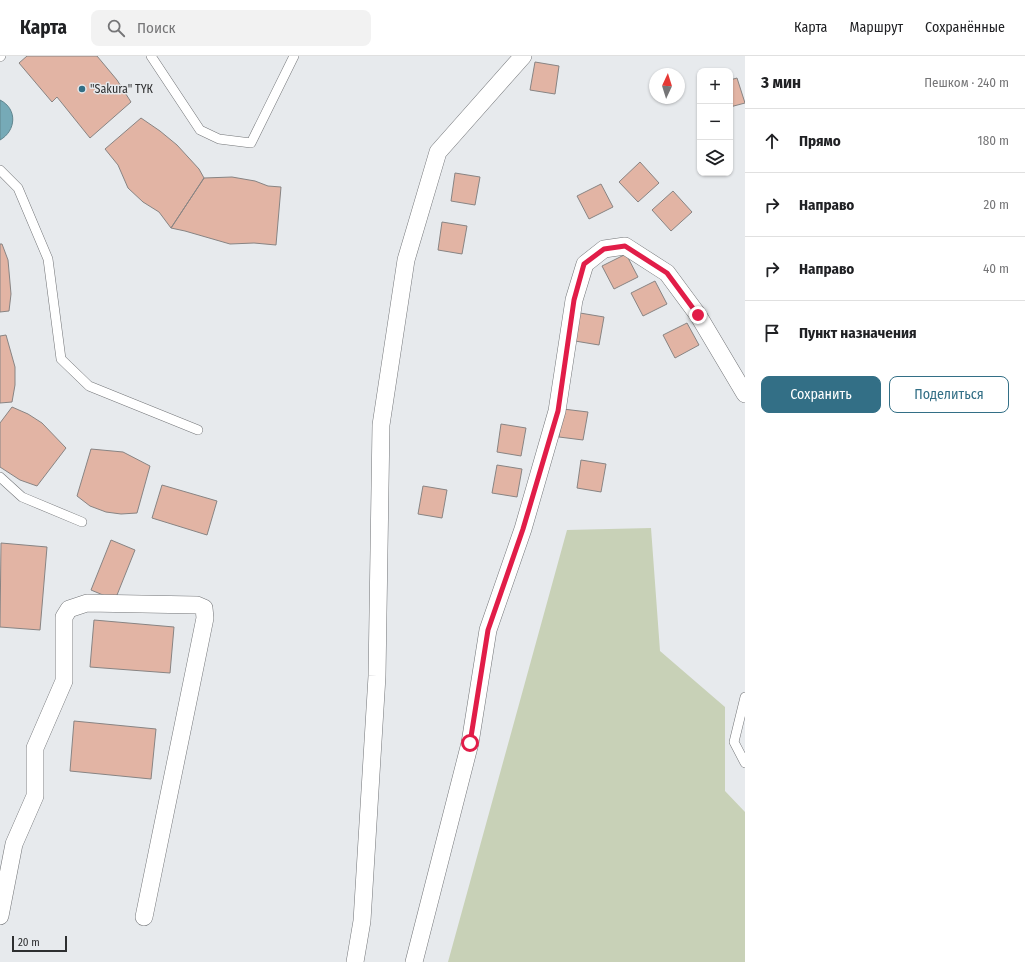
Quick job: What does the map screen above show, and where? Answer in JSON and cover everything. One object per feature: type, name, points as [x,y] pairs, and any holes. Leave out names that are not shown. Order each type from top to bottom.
[{"type":"street","points":[[355,962],[362,921],[377,676],[381,425],[406,260],[438,152],[523,56]]},
{"type":"street","points":[[414,962],[470,743],[488,630],[523,529],[558,411],[574,300],[584,264],[604,249],[625,246],[667,273],[698,315],[745,394]]},
{"type":"street","points":[[0,916],[14,844],[34,796],[35,748],[64,681],[64,617],[69,608],[87,603],[197,605],[204,608],[205,618],[144,917]]},
{"type":"lane","points":[[150,56],[200,130],[219,139],[251,143],[294,56]]},
{"type":"lane","points":[[0,170],[18,188],[48,259],[61,358],[89,386],[198,430]]},
{"type":"lane","points":[[0,477],[22,497],[82,522]]},
{"type":"lane","points":[[745,697],[734,742],[745,763]]},
{"type":"green space","points":[[651,528],[660,651],[725,707],[725,791],[745,812],[745,962],[448,962],[567,530]]},
{"type":"water","points":[[0,100],[10,109],[13,120],[9,131],[0,140]]},
{"type":"building","name":"\"Sakura\" ТҮК","points":[[27,56],[97,56],[117,80],[131,102],[90,138],[57,97],[52,102],[19,63]]},
{"type":"building","points":[[535,62],[559,66],[555,94],[530,90]]},
{"type":"building","points":[[737,78],[745,103],[733,106],[733,104],[733,79]]},
{"type":"building","points":[[141,118],[177,145],[199,169],[204,178],[171,228],[159,212],[143,202],[128,188],[118,165],[105,149]]},
{"type":"building","points":[[640,162],[659,183],[638,202],[619,182]]},
{"type":"building","points":[[455,173],[480,177],[475,205],[451,201]]},
{"type":"building","points":[[232,177],[255,181],[268,186],[281,187],[276,245],[254,243],[230,244],[171,228],[204,178]]},
{"type":"building","points":[[601,184],[613,207],[589,219],[577,196]]},
{"type":"building","points":[[673,191],[692,212],[671,231],[652,210]]},
{"type":"building","points":[[442,222],[467,226],[462,254],[438,250]]},
{"type":"building","points":[[0,244],[2,244],[8,260],[11,294],[9,311],[0,312]]},
{"type":"building","points":[[626,254],[638,277],[614,289],[602,266]]},
{"type":"building","points":[[655,281],[667,304],[643,316],[631,293]]},
{"type":"building","points":[[580,313],[604,317],[599,345],[575,341]]},
{"type":"building","points":[[687,323],[699,345],[675,358],[663,335]]},
{"type":"building","points":[[6,335],[15,367],[15,385],[12,402],[0,403],[0,336]]},
{"type":"building","points":[[12,407],[28,414],[42,423],[66,448],[37,486],[20,480],[0,467],[0,423]]},
{"type":"building","points":[[563,409],[588,412],[583,440],[559,437]]},
{"type":"building","points":[[501,424],[526,428],[521,456],[497,452]]},
{"type":"building","points":[[91,449],[123,452],[150,466],[137,513],[121,514],[106,512],[90,506],[77,496]]},
{"type":"building","points":[[581,460],[606,464],[601,492],[577,488]]},
{"type":"building","points":[[497,465],[522,469],[517,497],[492,493]]},
{"type":"building","points":[[162,485],[217,501],[207,535],[152,518]]},
{"type":"building","points":[[423,486],[447,490],[442,518],[418,514]]},
{"type":"building","points":[[111,540],[135,550],[115,600],[91,590]]},
{"type":"building","points":[[1,543],[47,547],[40,630],[0,627]]},
{"type":"building","points":[[94,620],[174,627],[170,673],[90,667]]},
{"type":"building","points":[[74,721],[156,729],[151,779],[70,771]]},
{"type":"place","name":"\"Sakura\" ТҮК","points":[[82,89]]},
{"type":"route","points":[[470,743],[488,630],[523,529],[558,411],[574,300],[584,264],[604,249],[625,246],[667,273],[698,315]]}]
